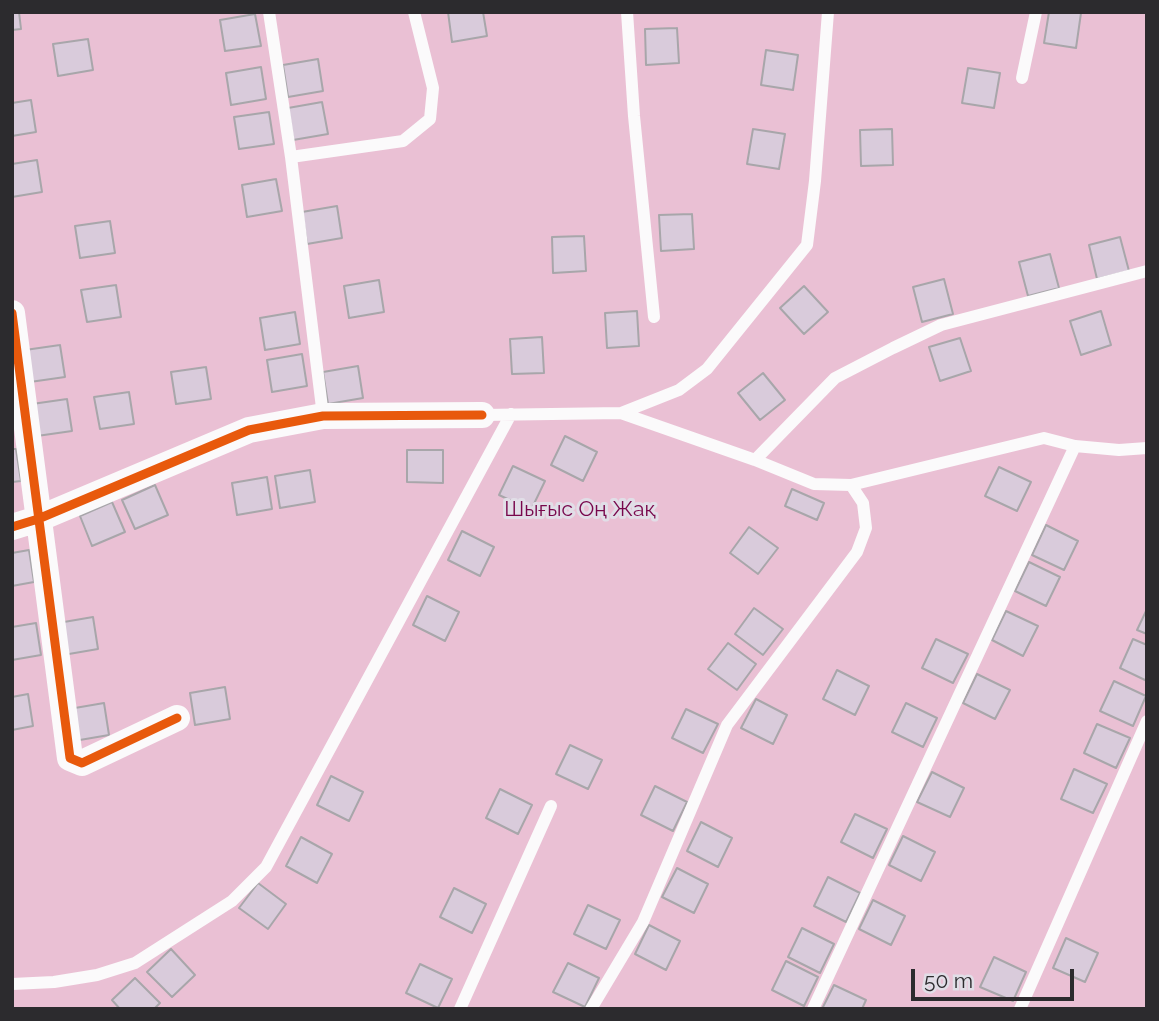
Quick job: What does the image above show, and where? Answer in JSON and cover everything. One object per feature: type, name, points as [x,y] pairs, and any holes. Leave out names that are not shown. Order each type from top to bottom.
[{"type":"street","points":[[12,313],[70,758],[82,763],[177,718]]},
{"type":"street","points":[[12,527],[38,519],[249,430],[323,416],[482,415]]},
{"type":"lane","points":[[269,12],[291,157],[323,416]]},
{"type":"lane","points":[[291,157],[403,141],[430,119],[433,88],[414,12]]},
{"type":"lane","points":[[627,12],[636,142],[654,317]]},
{"type":"lane","points":[[482,415],[621,413],[679,390],[707,369],[807,244],[815,181],[828,12]]},
{"type":"lane","points":[[1022,78],[1036,12]]},
{"type":"lane","points":[[755,460],[835,378],[893,348],[942,325],[1147,271]]},
{"type":"lane","points":[[621,413],[755,460],[814,484],[851,485],[1044,438],[1075,446],[1119,450],[1147,448]]},
{"type":"lane","points":[[12,984],[54,982],[97,975],[135,963],[232,901],[266,867],[511,414]]},
{"type":"lane","points":[[813,1009],[1075,446]]},
{"type":"lane","points":[[591,1009],[643,922],[727,726],[858,552],[866,528],[865,516],[863,503],[851,485]]},
{"type":"lane","points":[[1020,1009],[1147,721]]},
{"type":"lane","points":[[460,1009],[551,806]]},
{"type":"green space","name":"Шығыс Оң Жақ","points":[[12,12],[1147,12],[1147,1009],[12,1009]]},
{"type":"building","points":[[12,12],[19,12],[21,29],[12,30]]},
{"type":"building","points":[[448,12],[483,12],[487,36],[452,42]]},
{"type":"building","points":[[1049,12],[1081,13],[1076,48],[1044,43]]},
{"type":"building","points":[[255,14],[261,46],[225,51],[220,20]]},
{"type":"building","points":[[677,28],[679,63],[646,65],[645,29]]},
{"type":"building","points":[[88,39],[93,70],[58,76],[53,44]]},
{"type":"building","points":[[766,50],[798,55],[793,90],[761,85]]},
{"type":"building","points":[[318,59],[323,91],[288,97],[283,65]]},
{"type":"building","points":[[261,67],[266,99],[231,105],[226,73]]},
{"type":"building","points":[[968,68],[1000,73],[994,108],[962,103]]},
{"type":"building","points":[[31,100],[36,132],[12,136],[12,103]]},
{"type":"building","points":[[322,102],[328,134],[293,140],[288,108]]},
{"type":"building","points":[[269,112],[274,144],[239,149],[234,117]]},
{"type":"building","points":[[753,129],[785,134],[779,169],[747,164]]},
{"type":"building","points":[[892,129],[893,165],[861,166],[860,130]]},
{"type":"building","points":[[37,160],[42,192],[12,197],[12,164]]},
{"type":"building","points":[[276,179],[282,211],[247,217],[242,185]]},
{"type":"building","points":[[337,206],[342,238],[307,244],[302,212]]},
{"type":"building","points":[[692,214],[694,249],[661,251],[659,215]]},
{"type":"building","points":[[110,221],[115,253],[80,258],[75,226]]},
{"type":"building","points":[[584,236],[586,271],[553,273],[552,237]]},
{"type":"building","points":[[1120,237],[1129,271],[1097,279],[1089,245]]},
{"type":"building","points":[[1050,254],[1059,288],[1028,296],[1019,262]]},
{"type":"building","points":[[944,279],[953,314],[922,322],[913,287]]},
{"type":"building","points":[[379,280],[384,312],[349,318],[344,286]]},
{"type":"building","points":[[116,285],[121,317],[87,322],[81,290]]},
{"type":"building","points":[[804,286],[828,312],[804,334],[780,308]]},
{"type":"building","points":[[637,311],[639,346],[607,348],[605,313]]},
{"type":"building","points":[[1101,311],[1111,345],[1081,355],[1070,321]]},
{"type":"building","points":[[295,312],[300,344],[265,350],[260,318]]},
{"type":"building","points":[[542,337],[544,373],[512,374],[510,339]]},
{"type":"building","points":[[960,338],[971,371],[940,381],[929,347]]},
{"type":"building","points":[[60,345],[65,377],[30,382],[25,350]]},
{"type":"building","points":[[302,354],[307,386],[272,392],[267,360]]},
{"type":"building","points":[[358,366],[363,398],[328,404],[323,372]]},
{"type":"building","points":[[206,367],[211,399],[176,404],[171,372]]},
{"type":"building","points":[[763,373],[785,400],[760,420],[738,393]]},
{"type":"building","points":[[129,392],[134,424],[100,429],[94,397]]},
{"type":"building","points":[[67,399],[72,431],[37,436],[32,404]]},
{"type":"building","points":[[565,436],[597,452],[583,481],[551,465]]},
{"type":"building","points":[[12,449],[16,449],[21,481],[12,482]]},
{"type":"building","points":[[407,450],[443,450],[443,483],[407,482]]},
{"type":"building","points":[[513,466],[545,481],[531,510],[499,495]]},
{"type":"building","points":[[999,467],[1031,482],[1017,511],[985,496]]},
{"type":"building","points":[[310,470],[315,502],[280,508],[275,476]]},
{"type":"building","points":[[267,477],[272,509],[237,515],[232,483]]},
{"type":"building","points":[[155,485],[168,515],[135,529],[122,500]]},
{"type":"building","points":[[792,489],[824,503],[817,520],[785,506]]},
{"type":"building","points":[[112,502],[125,532],[92,546],[80,516]]},
{"type":"building","points":[[1046,525],[1078,541],[1064,570],[1032,555]]},
{"type":"building","points":[[749,527],[778,548],[758,574],[730,553]]},
{"type":"building","points":[[462,531],[494,547],[480,576],[448,560]]},
{"type":"building","points":[[29,550],[34,582],[12,586],[12,553]]},
{"type":"building","points":[[1029,562],[1060,577],[1046,606],[1015,591]]},
{"type":"building","points":[[427,596],[459,612],[445,641],[413,625]]},
{"type":"building","points":[[754,608],[783,629],[763,655],[735,634]]},
{"type":"building","points":[[1147,609],[1147,634],[1137,630]]},
{"type":"building","points":[[1006,611],[1038,626],[1023,656],[992,640]]},
{"type":"building","points":[[93,617],[98,649],[63,655],[58,623]]},
{"type":"building","points":[[36,623],[41,655],[12,660],[12,627]]},
{"type":"building","points":[[936,639],[968,654],[953,683],[922,668]]},
{"type":"building","points":[[1133,639],[1147,645],[1147,681],[1120,668]]},
{"type":"building","points":[[728,643],[756,664],[737,690],[708,669]]},
{"type":"building","points":[[837,670],[869,686],[855,715],[823,699]]},
{"type":"building","points":[[977,674],[1010,690],[995,719],[963,703]]},
{"type":"building","points":[[1114,681],[1146,696],[1133,726],[1100,711]]},
{"type":"building","points":[[225,687],[230,719],[195,725],[190,693]]},
{"type":"building","points":[[28,694],[33,726],[12,730],[12,697]]},
{"type":"building","points":[[756,699],[787,715],[773,744],[741,728]]},
{"type":"building","points":[[104,703],[109,735],[74,741],[69,709]]},
{"type":"building","points":[[906,703],[937,718],[923,747],[892,732]]},
{"type":"building","points":[[686,709],[718,724],[703,753],[672,738]]},
{"type":"building","points":[[1097,724],[1130,738],[1116,768],[1084,753]]},
{"type":"building","points":[[570,745],[602,760],[588,789],[556,774]]},
{"type":"building","points":[[1074,769],[1107,784],[1093,813],[1061,799]]},
{"type":"building","points":[[932,772],[964,788],[950,817],[917,802]]},
{"type":"building","points":[[331,776],[363,792],[349,821],[317,805]]},
{"type":"building","points":[[655,786],[687,802],[673,831],[641,815]]},
{"type":"building","points":[[500,789],[532,805],[518,834],[486,818]]},
{"type":"building","points":[[855,814],[887,829],[873,858],[841,842]]},
{"type":"building","points":[[701,822],[732,838],[718,867],[687,851]]},
{"type":"building","points":[[903,836],[935,852],[921,881],[889,865]]},
{"type":"building","points":[[301,837],[332,854],[317,883],[286,866]]},
{"type":"building","points":[[677,868],[708,884],[694,913],[662,897]]},
{"type":"building","points":[[828,877],[860,893],[846,922],[814,906]]},
{"type":"building","points":[[258,883],[286,904],[268,929],[239,908]]},
{"type":"building","points":[[454,888],[486,904],[472,933],[440,917]]},
{"type":"building","points":[[873,900],[905,916],[891,945],[859,929]]},
{"type":"building","points":[[588,905],[620,920],[606,949],[574,934]]},
{"type":"building","points":[[649,925],[680,941],[666,970],[635,954]]},
{"type":"building","points":[[802,928],[834,944],[820,973],[788,957]]},
{"type":"building","points":[[1066,938],[1098,953],[1085,982],[1053,968]]},
{"type":"building","points":[[171,949],[195,975],[172,997],[147,972]]},
{"type":"building","points":[[994,957],[1026,972],[1013,1001],[980,987]]},
{"type":"building","points":[[786,961],[818,977],[804,1006],[772,990]]},
{"type":"building","points":[[568,963],[599,978],[585,1007],[553,992]]},
{"type":"building","points":[[420,964],[452,979],[438,1008],[406,993]]},
{"type":"building","points":[[135,978],[160,1003],[154,1009],[120,1009],[112,1000]]},
{"type":"building","points":[[834,985],[866,1000],[862,1009],[822,1009]]},
{"type":"cycle path","points":[[12,313],[70,758],[82,763],[177,718]]},
{"type":"cycle path","points":[[12,527],[38,519],[249,430],[323,416],[482,415]]}]
